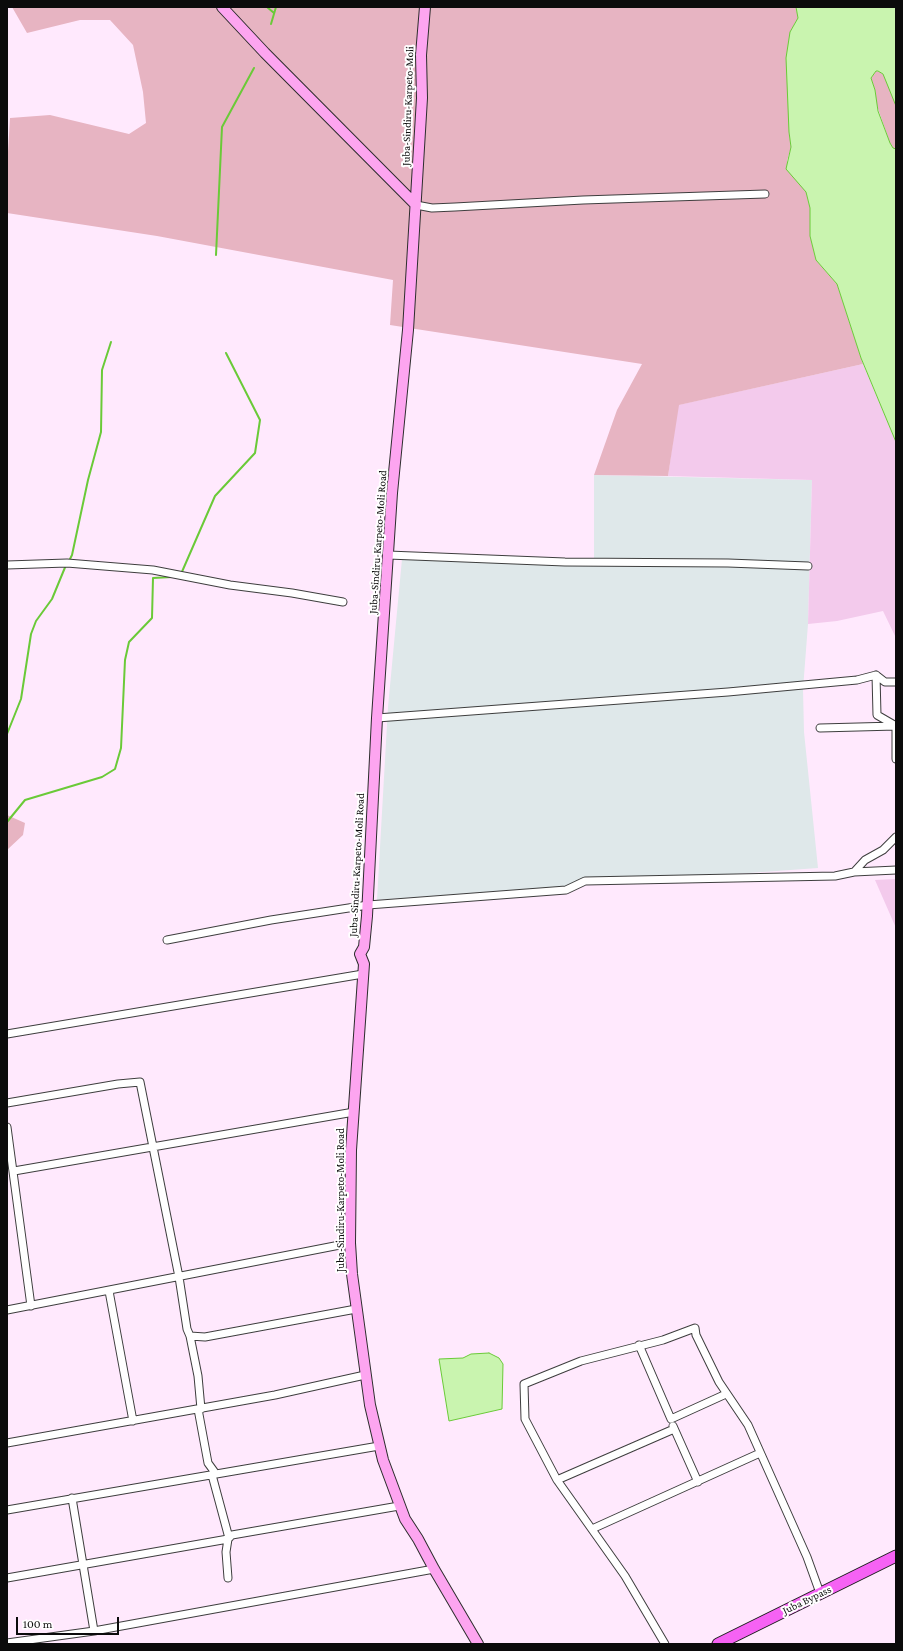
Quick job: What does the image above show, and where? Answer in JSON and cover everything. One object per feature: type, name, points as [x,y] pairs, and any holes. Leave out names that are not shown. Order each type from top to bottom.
[{"type":"main road","points":[[222,7],[265,53],[416,205]]},
{"type":"main road","name":"Juba-Sindiru-Karpeto-Moli","points":[[416,205],[422,98],[421,55],[425,7]]},
{"type":"main road","name":"Juba-Sindiru-Karpeto-Moli Road","points":[[416,205],[408,330],[392,492],[377,718],[368,906],[364,947],[360,954],[364,964],[351,1150],[350,1243],[356,1309],[365,1374],[379,1446],[399,1506],[405,1519],[478,1644]]},
{"type":"main road","name":"Juba Bypass","points":[[718,1644],[896,1556]]},
{"type":"street","points":[[416,205],[432,208],[583,200],[765,194]]},
{"type":"street","points":[[388,555],[566,562],[721,563],[808,566]]},
{"type":"street","points":[[7,564],[67,563],[153,570],[230,585],[292,592],[343,602]]},
{"type":"street","points":[[377,718],[728,692],[858,680],[876,675]]},
{"type":"street","points":[[876,675],[886,682],[896,682]]},
{"type":"street","points":[[876,675],[877,715],[896,726]]},
{"type":"street","points":[[820,728],[896,726]]},
{"type":"street","points":[[896,726],[896,758]]},
{"type":"street","points":[[854,872],[865,860],[884,850],[896,837]]},
{"type":"street","points":[[167,940],[271,920],[368,906],[566,890],[585,881],[835,876],[854,872],[896,870]]},
{"type":"street","points":[[7,1034],[363,974]]},
{"type":"street","points":[[7,1103],[118,1084],[140,1082],[179,1277],[186,1328],[190,1336],[198,1376],[200,1409],[208,1463],[214,1474],[229,1539],[225,1560],[228,1578]]},
{"type":"street","points":[[14,1171],[354,1112]]},
{"type":"street","points":[[7,1127],[31,1306]]},
{"type":"street","points":[[7,1310],[350,1243]]},
{"type":"street","points":[[109,1291],[133,1421]]},
{"type":"street","points":[[190,1336],[205,1337],[356,1309]]},
{"type":"street","points":[[665,1644],[625,1576],[557,1480],[525,1419],[524,1384],[582,1361],[663,1340],[695,1328],[696,1335],[726,1394],[748,1425],[807,1557],[820,1593]]},
{"type":"street","points":[[639,1345],[698,1482]]},
{"type":"street","points":[[7,1443],[275,1396],[365,1374]]},
{"type":"street","points":[[671,1419],[726,1394]]},
{"type":"street","points":[[557,1480],[674,1429]]},
{"type":"street","points":[[7,1510],[379,1446]]},
{"type":"street","points":[[592,1529],[760,1453]]},
{"type":"street","points":[[72,1498],[94,1631]]},
{"type":"street","points":[[7,1578],[229,1539],[241,1532],[399,1506]]},
{"type":"street","points":[[7,1643],[94,1631],[434,1569]]},
{"type":"shaded area","points":[[12,7],[796,7],[798,18],[790,32],[789,132],[791,147],[787,161],[806,192],[810,208],[810,236],[816,260],[837,284],[863,364],[679,405],[668,476],[594,475],[617,410],[642,364],[390,325],[393,280],[157,236],[7,213],[7,169],[10,118],[50,115],[129,134],[146,123],[143,92],[133,45],[110,20],[80,20],[27,33]]},
{"type":"shaded area","points":[[796,7],[896,7],[896,106],[883,74],[876,71],[871,78],[875,90],[878,111],[890,143],[893,148],[896,149],[896,442],[861,358],[837,284],[816,260],[810,236],[810,208],[806,192],[786,169],[791,147],[786,58],[790,32],[798,18]]},
{"type":"shaded area","points":[[876,71],[880,72],[886,77],[896,106],[896,149],[893,148],[890,143],[876,103],[875,90],[871,78]]},
{"type":"shaded area","points":[[863,364],[896,442],[896,638],[883,611],[837,621],[808,624],[812,480],[668,476],[678,405]]},
{"type":"shaded area","points":[[594,475],[812,480],[808,624],[803,689],[804,732],[818,868],[377,900],[388,707],[402,559],[594,559]]},
{"type":"shaded area","points":[[7,815],[25,823],[23,835],[7,850]]},
{"type":"shaded area","points":[[896,879],[896,928],[875,880]]},
{"type":"shaded area","points":[[489,1353],[499,1358],[503,1364],[502,1409],[449,1421],[439,1359],[463,1358],[471,1354]]},
{"type":"waterway","points":[[267,7],[274,13]]},
{"type":"waterway","points":[[271,24],[276,7]]},
{"type":"waterway","points":[[216,255],[222,127],[254,68]]},
{"type":"waterway","points":[[69,561],[72,555],[88,480],[101,432],[102,370],[111,342]]},
{"type":"waterway","points":[[181,574],[215,496],[255,453],[260,420],[226,353]]},
{"type":"waterway","points":[[7,734],[21,699],[31,634],[36,621],[52,599],[66,565]]},
{"type":"waterway","points":[[7,822],[25,800],[102,777],[115,769],[121,748],[125,660],[129,642],[152,618],[153,578],[172,577]]}]
